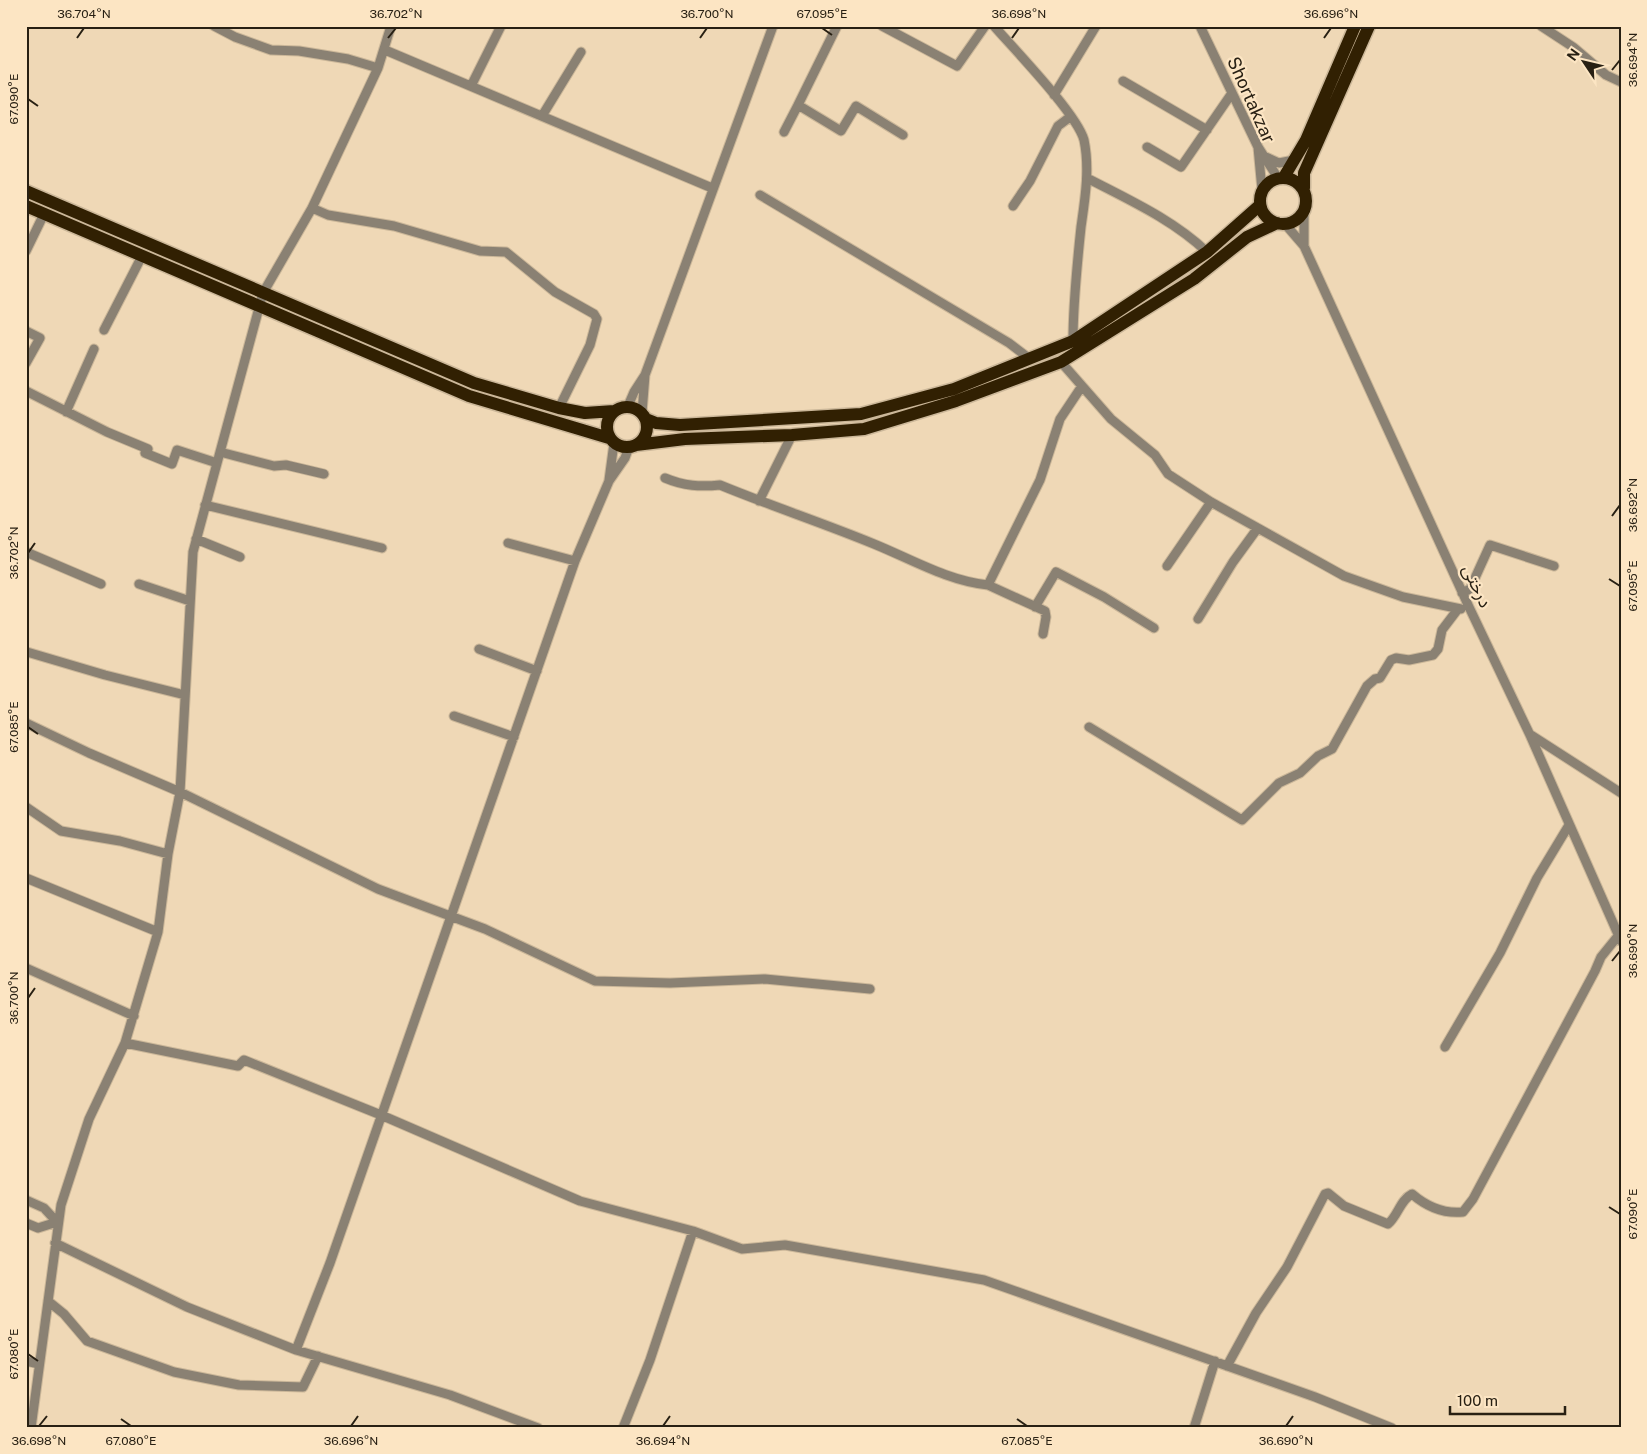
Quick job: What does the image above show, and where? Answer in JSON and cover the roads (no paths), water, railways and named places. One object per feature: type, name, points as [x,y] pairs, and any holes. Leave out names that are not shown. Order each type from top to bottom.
[{"type":"highway","points":[[1281,178],[1306,140],[1355,26]]},
{"type":"highway","points":[[26,206],[469,396],[632,446],[685,439],[792,436],[864,429],[956,402],[1062,362],[1194,279],[1247,237],[1281,224],[1293,222],[1304,211],[1307,196],[1304,188],[1304,173],[1369,26]]},
{"type":"highway","points":[[1281,224],[1269,220],[1260,205],[1262,190],[1267,184],[1281,178],[1291,179],[1304,188]]},
{"type":"highway","points":[[26,191],[474,383],[559,408],[585,413],[614,410],[628,406],[656,423],[680,425],[862,414],[954,389],[1073,341],[1207,252],[1260,205]]},
{"type":"highway","points":[[612,440],[607,423],[614,410]]},
{"type":"highway","points":[[632,446],[646,434],[644,416]]},
{"type":"street","points":[[214,26],[235,37],[271,50],[299,51],[348,60],[378,68]]},
{"type":"street","points":[[31,1428],[57,1222],[89,1119],[125,1043],[158,932],[168,854],[180,792],[193,552],[196,539],[263,293],[312,208],[378,68],[391,26]]},
{"type":"street","points":[[471,86],[501,26]]},
{"type":"street","points":[[628,406],[645,375],[773,26]]},
{"type":"street","points":[[784,132],[837,26]]},
{"type":"street","points":[[882,26],[957,66],[985,26]]},
{"type":"street","points":[[994,26],[1054,95],[1084,140],[1087,178],[1074,296],[1073,341]]},
{"type":"street","points":[[1054,95],[1096,26]]},
{"type":"street","name":"Shortakzar","points":[[1200,26],[1258,147],[1262,190]]},
{"type":"street","points":[[1541,26],[1573,47],[1606,75],[1621,82]]},
{"type":"street","points":[[385,50],[712,188]]},
{"type":"street","points":[[542,116],[581,52]]},
{"type":"street","points":[[1123,81],[1207,130]]},
{"type":"street","points":[[1147,148],[1181,167],[1232,93]]},
{"type":"street","points":[[798,105],[842,131],[856,106],[903,135]]},
{"type":"street","points":[[1013,206],[1030,180],[1058,126],[1070,117]]},
{"type":"street","points":[[1258,147],[1281,178]]},
{"type":"street","points":[[1265,156],[1280,163],[1294,160]]},
{"type":"street","points":[[1087,178],[1187,233],[1207,252]]},
{"type":"street","points":[[760,195],[1009,343],[1030,359]]},
{"type":"street","points":[[312,208],[328,215],[394,226],[480,251],[506,252],[555,292],[594,314],[597,319],[590,345],[559,408]]},
{"type":"street","points":[[1304,211],[1304,246]]},
{"type":"street","points":[[26,251],[44,214]]},
{"type":"street","points":[[1281,224],[1304,246]]},
{"type":"street","name":"درختی","points":[[1304,246],[1462,593],[1530,735],[1620,938]]},
{"type":"street","points":[[104,330],[142,256]]},
{"type":"street","points":[[26,332],[40,338],[26,363]]},
{"type":"street","points":[[66,412],[94,349]]},
{"type":"street","points":[[1062,362],[1111,419],[1155,455],[1168,474],[1211,502],[1344,576],[1403,597],[1458,609],[1469,607]]},
{"type":"street","points":[[644,416],[645,375]]},
{"type":"street","points":[[988,585],[1040,480],[1060,419],[1082,386]]},
{"type":"street","points":[[26,391],[107,432],[148,449],[145,453],[172,464],[177,450],[216,464]]},
{"type":"street","points":[[759,501],[792,436]]},
{"type":"street","points":[[609,481],[612,440]]},
{"type":"street","points":[[296,1350],[330,1263],[575,561],[609,481],[632,446]]},
{"type":"street","points":[[220,452],[274,466],[286,465],[324,474]]},
{"type":"street","points":[[665,478],[678,484],[698,487],[720,485],[874,544],[932,570],[972,583],[988,585],[1036,607],[1046,614],[1043,634]]},
{"type":"street","points":[[1166,566],[1211,502]]},
{"type":"street","points":[[205,505],[382,548]]},
{"type":"street","points":[[1198,619],[1233,562],[1257,529]]},
{"type":"street","points":[[196,539],[240,557]]},
{"type":"street","points":[[508,543],[575,561]]},
{"type":"street","points":[[1462,593],[1470,589],[1490,545],[1554,566]]},
{"type":"street","points":[[26,552],[101,584]]},
{"type":"street","points":[[1036,607],[1056,572],[1104,597],[1154,628]]},
{"type":"street","points":[[139,584],[190,601]]},
{"type":"street","points":[[1089,727],[1242,820],[1279,783],[1300,773],[1318,756],[1332,749],[1367,686],[1375,679],[1380,678],[1392,660],[1396,658],[1409,660],[1433,655],[1438,649],[1442,630],[1458,609]]},
{"type":"street","points":[[479,649],[537,671]]},
{"type":"street","points":[[27,652],[105,675],[185,695]]},
{"type":"street","points":[[454,716],[514,737]]},
{"type":"street","points":[[26,723],[89,753],[180,792],[378,889],[485,928],[595,981],[670,983],[765,979],[870,989]]},
{"type":"street","points":[[1530,735],[1621,793]]},
{"type":"street","points":[[26,807],[61,831],[120,842],[168,854]]},
{"type":"street","points":[[1446,1047],[1500,953],[1537,878],[1569,825]]},
{"type":"street","points":[[26,878],[158,932]]},
{"type":"street","points":[[1227,1366],[1256,1313],[1287,1266],[1325,1194],[1328,1193],[1344,1206],[1388,1224],[1412,1194],[1421,1202],[1446,1212],[1463,1212],[1473,1199],[1596,971],[1600,956],[1620,938]]},
{"type":"street","points":[[26,968],[134,1016]]},
{"type":"street","points":[[125,1043],[238,1066],[244,1060],[381,1115],[580,1200],[692,1231],[742,1249],[785,1245],[984,1280],[1314,1396],[1392,1428]]},
{"type":"street","points":[[26,1200],[44,1208],[57,1222]]},
{"type":"street","points":[[26,1223],[38,1228],[57,1222]]},
{"type":"street","points":[[623,1428],[650,1360],[692,1231]]},
{"type":"street","points":[[55,1243],[186,1307],[296,1350],[450,1395],[538,1428]]},
{"type":"street","points":[[48,1301],[64,1314],[87,1341],[174,1372],[239,1385],[303,1387],[318,1356]]},
{"type":"street","points":[[26,1361],[39,1364]]},
{"type":"street","points":[[1194,1428],[1214,1361]]}]
